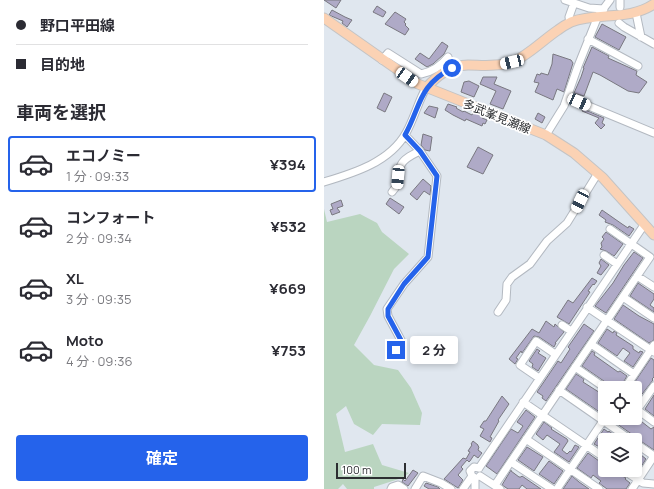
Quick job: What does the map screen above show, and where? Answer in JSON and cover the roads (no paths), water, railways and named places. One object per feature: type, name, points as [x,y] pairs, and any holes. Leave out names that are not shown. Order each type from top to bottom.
[{"type":"main road","points":[[426,88],[439,76],[452,68],[466,65],[486,66],[512,62],[527,54],[546,38],[570,22],[601,12],[636,13],[654,4]]},
{"type":"main road","name":"多武峯見瀬線","points":[[324,18],[418,84],[546,135],[574,153],[598,173],[654,235]]},
{"type":"street","points":[[565,0],[601,12]]},
{"type":"street","points":[[546,135],[564,106],[588,39],[601,12],[610,0]]},
{"type":"street","points":[[570,22],[569,18],[574,3]]},
{"type":"street","points":[[636,13],[641,37]]},
{"type":"street","points":[[619,23],[654,44]]},
{"type":"street","points":[[588,39],[638,66]]},
{"type":"street","points":[[382,60],[388,53],[421,74],[428,73],[444,63],[448,57]]},
{"type":"street","points":[[324,182],[378,161],[394,150],[405,135],[426,88]]},
{"type":"street","points":[[567,97],[654,133]]},
{"type":"street","points":[[396,350],[402,345],[402,342],[388,316],[388,309],[404,284],[428,257],[432,234],[437,176],[420,151],[405,135]]},
{"type":"street","points":[[392,192],[398,186],[401,164],[409,157],[420,151]]},
{"type":"street","points":[[498,312],[506,300],[508,284],[512,277],[530,264],[547,241],[567,223],[598,173]]},
{"type":"street","points":[[610,229],[631,243],[650,256],[526,439],[511,462],[498,487],[476,476],[470,471],[475,467],[479,468],[587,307],[631,243],[644,225]]},
{"type":"street","points":[[604,255],[617,264]]},
{"type":"street","points":[[637,276],[654,287]]},
{"type":"street","points":[[623,297],[654,318]]},
{"type":"street","points":[[587,307],[653,349],[630,381]]},
{"type":"street","points":[[562,325],[571,331]]},
{"type":"street","points":[[539,378],[520,365],[536,341],[556,354]]},
{"type":"street","points":[[591,344],[634,374]]},
{"type":"street","points":[[575,367],[598,383]]},
{"type":"street","points":[[642,401],[654,386]]},
{"type":"street","points":[[559,390],[598,415]]},
{"type":"street","points":[[523,402],[598,453]]},
{"type":"street","points":[[642,413],[654,422]]},
{"type":"street","points":[[557,489],[600,425]]},
{"type":"street","points":[[612,425],[622,433]]},
{"type":"street","points":[[526,439],[600,489]]},
{"type":"street","points":[[632,489],[654,456],[642,448]]},
{"type":"street","points":[[511,462],[552,489]]},
{"type":"street","points":[[415,489],[423,476],[441,483],[451,489]]},
{"type":"street","points":[[463,489],[476,476]]},
{"type":"street","points":[[476,476],[476,489]]},
{"type":"street","points":[[634,477],[643,483],[653,486]]},
{"type":"street","points":[[391,489],[392,487],[398,485],[404,489]]}]
